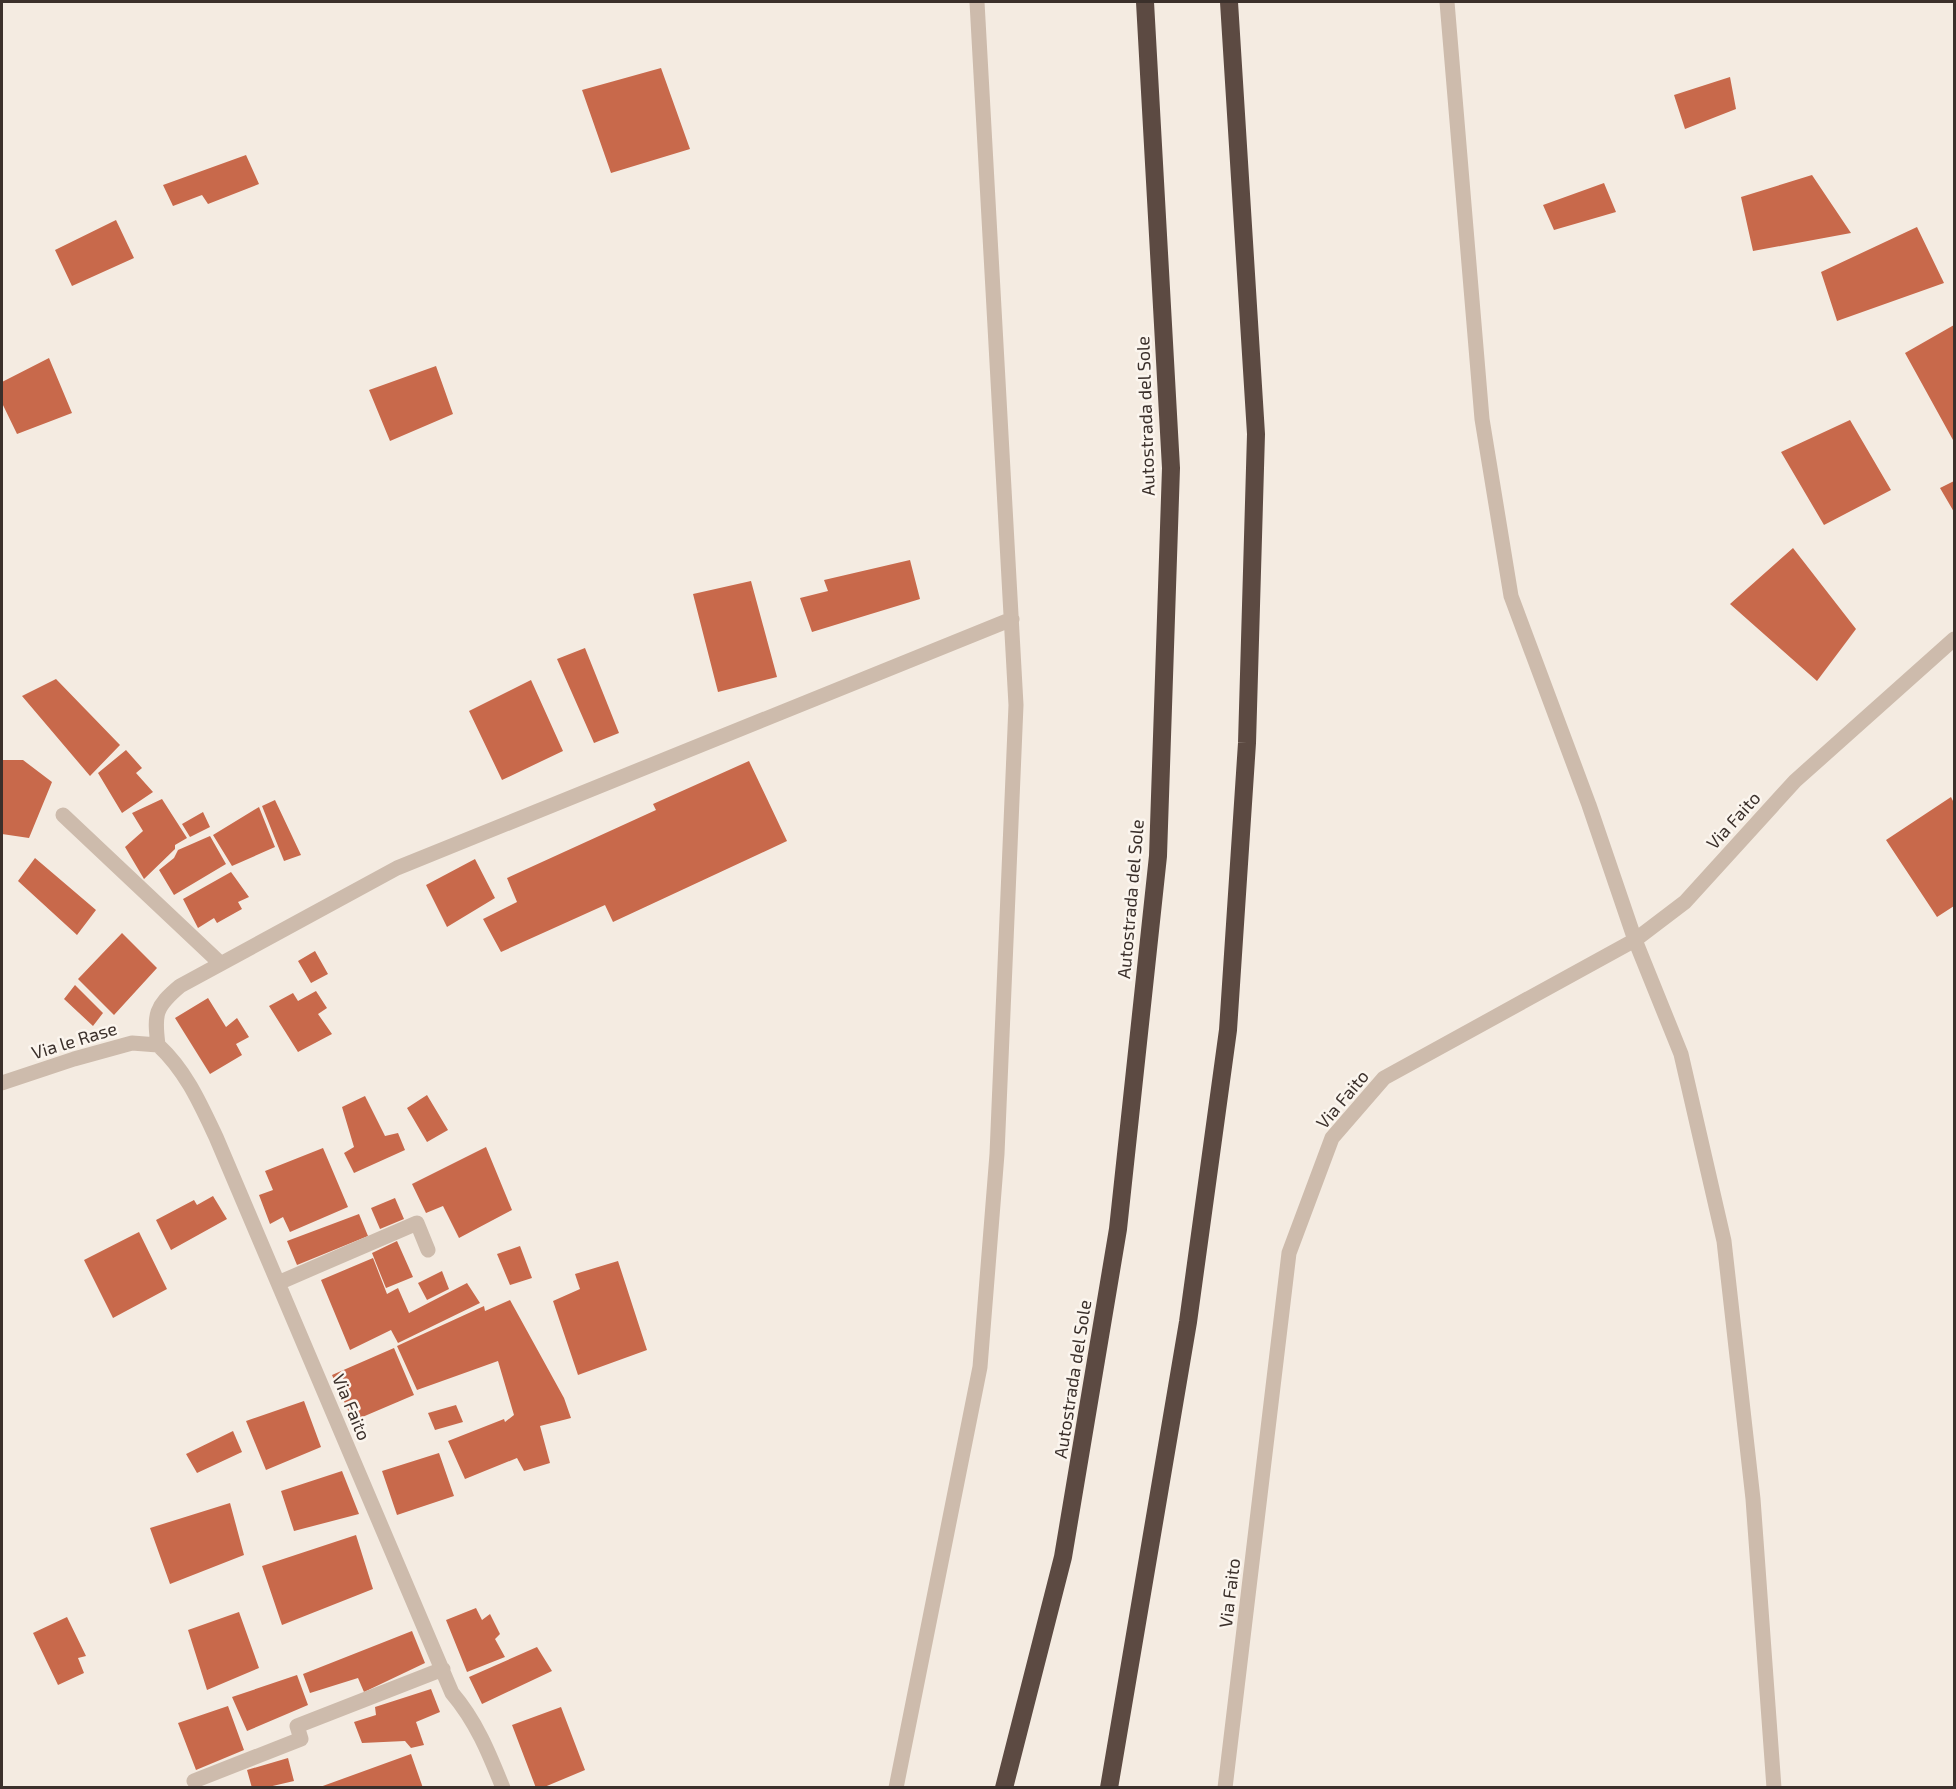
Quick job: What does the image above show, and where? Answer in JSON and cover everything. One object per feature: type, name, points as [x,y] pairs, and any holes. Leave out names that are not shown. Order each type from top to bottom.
[{"type":"highway","name":"Autostrada del Sole","points":[[1005,1788],[1063,1557],[1118,1229],[1158,856],[1171,468],[1144,2]]},
{"type":"highway","points":[[1109,1788],[1188,1322],[1228,1030],[1247,743],[1256,434],[1229,2]]},
{"type":"street","points":[[896,1788],[980,1367],[998,1154],[1016,705],[977,2]]},
{"type":"street","points":[[1448,2],[1482,419],[1511,596],[1635,940],[1682,1054],[1724,1241],[1753,1499],[1774,1788]]},
{"type":"street","points":[[158,1045],[155,1020],[163,1000],[180,986],[397,868],[1012,619]]},
{"type":"street","name":"Via Faito","points":[[1226,1788],[1289,1253],[1332,1138],[1384,1078],[1635,940],[1685,902],[1795,781],[1954,639]]},
{"type":"street","points":[[63,815],[220,963]]},
{"type":"street","name":"Via le Rase","points":[[2,1083],[132,1043],[158,1045]]},
{"type":"street","name":"Via Faito","points":[[158,1045],[171,1057],[186,1077],[216,1137],[452,1693],[468,1712],[484,1740],[503,1788]]},
{"type":"street","points":[[278,1283],[417,1223],[428,1250]]},
{"type":"street","points":[[194,1781],[301,1738],[297,1726],[442,1670]]},
{"type":"building","points":[[661,68],[690,149],[611,173],[582,90]]},
{"type":"building","points":[[1730,77],[1736,109],[1685,129],[1674,95]]},
{"type":"building","points":[[246,155],[259,184],[208,204],[202,195],[173,206],[163,185]]},
{"type":"building","points":[[1812,175],[1851,233],[1753,251],[1741,197]]},
{"type":"building","points":[[1604,183],[1616,212],[1554,230],[1543,205]]},
{"type":"building","points":[[116,220],[134,258],[72,286],[55,250]]},
{"type":"building","points":[[1917,227],[1944,283],[1837,321],[1821,272]]},
{"type":"building","points":[[1954,325],[1954,439],[1953,440],[1905,353]]},
{"type":"building","points":[[49,358],[72,413],[17,434],[2,403],[2,382]]},
{"type":"building","points":[[436,366],[453,414],[390,441],[369,390]]},
{"type":"building","points":[[1850,420],[1891,490],[1824,525],[1781,452]]},
{"type":"building","points":[[1954,481],[1954,512],[1940,488]]},
{"type":"building","points":[[1793,548],[1856,629],[1817,681],[1730,604]]},
{"type":"building","points":[[910,560],[920,599],[812,632],[800,598],[828,591],[824,580]]},
{"type":"building","points":[[751,581],[777,677],[718,692],[693,594]]},
{"type":"building","points":[[585,648],[619,733],[594,743],[557,659]]},
{"type":"building","points":[[56,679],[120,745],[90,776],[22,696]]},
{"type":"building","points":[[531,680],[563,751],[502,780],[469,711]]},
{"type":"building","points":[[126,750],[142,768],[136,773],[153,792],[122,813],[98,773]]},
{"type":"building","points":[[2,760],[23,760],[52,782],[29,838],[2,834]]},
{"type":"building","points":[[749,761],[787,841],[613,922],[605,905],[501,952],[483,919],[517,902],[507,878],[656,810],[653,804]]},
{"type":"building","points":[[1951,797],[1954,803],[1954,906],[1937,917],[1886,840]]},
{"type":"building","points":[[162,799],[187,838],[175,845],[175,849],[144,879],[125,847],[143,831],[132,813]]},
{"type":"building","points":[[275,800],[301,855],[284,861],[262,806]]},
{"type":"building","points":[[259,807],[275,847],[232,866],[213,835]]},
{"type":"building","points":[[203,812],[210,827],[190,837],[182,824]]},
{"type":"building","points":[[210,836],[226,864],[174,895],[159,870],[174,858],[178,850]]},
{"type":"building","points":[[35,858],[96,910],[77,935],[18,881]]},
{"type":"building","points":[[475,859],[495,898],[447,927],[426,885]]},
{"type":"building","points":[[231,872],[249,897],[238,902],[242,909],[217,923],[214,918],[198,928],[183,899]]},
{"type":"building","points":[[122,933],[157,968],[114,1015],[78,979]]},
{"type":"building","points":[[315,951],[328,974],[311,983],[298,961]]},
{"type":"building","points":[[75,985],[103,1013],[93,1026],[64,999]]},
{"type":"building","points":[[316,991],[327,1008],[318,1014],[332,1034],[298,1052],[269,1006],[293,993],[298,1001]]},
{"type":"building","points":[[208,998],[226,1027],[237,1018],[249,1037],[236,1044],[242,1055],[210,1074],[175,1018]]},
{"type":"building","points":[[427,1095],[448,1130],[427,1142],[407,1108]]},
{"type":"building","points":[[365,1096],[385,1136],[398,1133],[405,1150],[354,1173],[344,1153],[354,1147],[342,1107]]},
{"type":"building","points":[[486,1147],[512,1210],[459,1238],[443,1206],[426,1213],[412,1184]]},
{"type":"building","points":[[323,1148],[348,1207],[290,1232],[283,1217],[270,1224],[259,1195],[273,1190],[265,1171]]},
{"type":"building","points":[[213,1196],[227,1219],[171,1250],[156,1220],[194,1200],[197,1205]]},
{"type":"building","points":[[395,1198],[404,1219],[380,1229],[371,1208]]},
{"type":"building","points":[[359,1214],[368,1236],[297,1265],[287,1241]]},
{"type":"building","points":[[139,1232],[167,1289],[113,1318],[84,1260]]},
{"type":"building","points":[[397,1241],[413,1277],[386,1288],[372,1253]]},
{"type":"building","points":[[520,1246],[532,1278],[510,1285],[497,1254]]},
{"type":"building","points":[[373,1258],[387,1294],[398,1288],[409,1313],[467,1283],[480,1303],[398,1343],[391,1330],[350,1350],[321,1280]]},
{"type":"building","points":[[618,1261],[647,1350],[578,1375],[553,1301],[580,1289],[575,1274]]},
{"type":"building","points":[[442,1271],[449,1289],[427,1300],[418,1283]]},
{"type":"building","points":[[510,1300],[564,1398],[571,1418],[540,1426],[550,1463],[524,1471],[517,1458],[465,1479],[448,1441],[504,1419],[505,1422],[514,1415],[498,1361],[417,1390],[397,1346],[484,1306],[485,1311]]},
{"type":"building","points":[[394,1348],[414,1395],[353,1421],[332,1375]]},
{"type":"building","points":[[304,1401],[321,1447],[266,1470],[246,1421]]},
{"type":"building","points":[[456,1405],[463,1422],[435,1430],[428,1413]]},
{"type":"building","points":[[233,1431],[242,1452],[197,1473],[186,1454]]},
{"type":"building","points":[[439,1453],[454,1496],[397,1515],[382,1471]]},
{"type":"building","points":[[342,1471],[359,1514],[294,1531],[281,1491]]},
{"type":"building","points":[[230,1503],[244,1555],[170,1584],[150,1528]]},
{"type":"building","points":[[356,1535],[373,1589],[282,1625],[262,1566]]},
{"type":"building","points":[[476,1608],[482,1620],[490,1614],[500,1634],[495,1639],[505,1657],[467,1672],[446,1620]]},
{"type":"building","points":[[239,1612],[259,1668],[207,1690],[188,1630]]},
{"type":"building","points":[[67,1617],[86,1656],[78,1658],[84,1673],[58,1685],[33,1633]]},
{"type":"building","points":[[412,1631],[425,1663],[364,1692],[358,1678],[310,1693],[303,1674]]},
{"type":"building","points":[[537,1647],[552,1671],[482,1704],[469,1677]]},
{"type":"building","points":[[297,1675],[308,1705],[247,1731],[232,1697]]},
{"type":"building","points":[[431,1689],[440,1712],[416,1722],[424,1745],[411,1748],[405,1741],[362,1743],[354,1722],[376,1715],[375,1707]]},
{"type":"building","points":[[228,1706],[244,1750],[196,1770],[178,1723]]},
{"type":"building","points":[[561,1707],[585,1770],[542,1788],[536,1788],[512,1725]]},
{"type":"building","points":[[411,1754],[423,1788],[320,1788],[320,1787]]},
{"type":"building","points":[[288,1758],[294,1781],[264,1788],[252,1788],[247,1770]]}]
